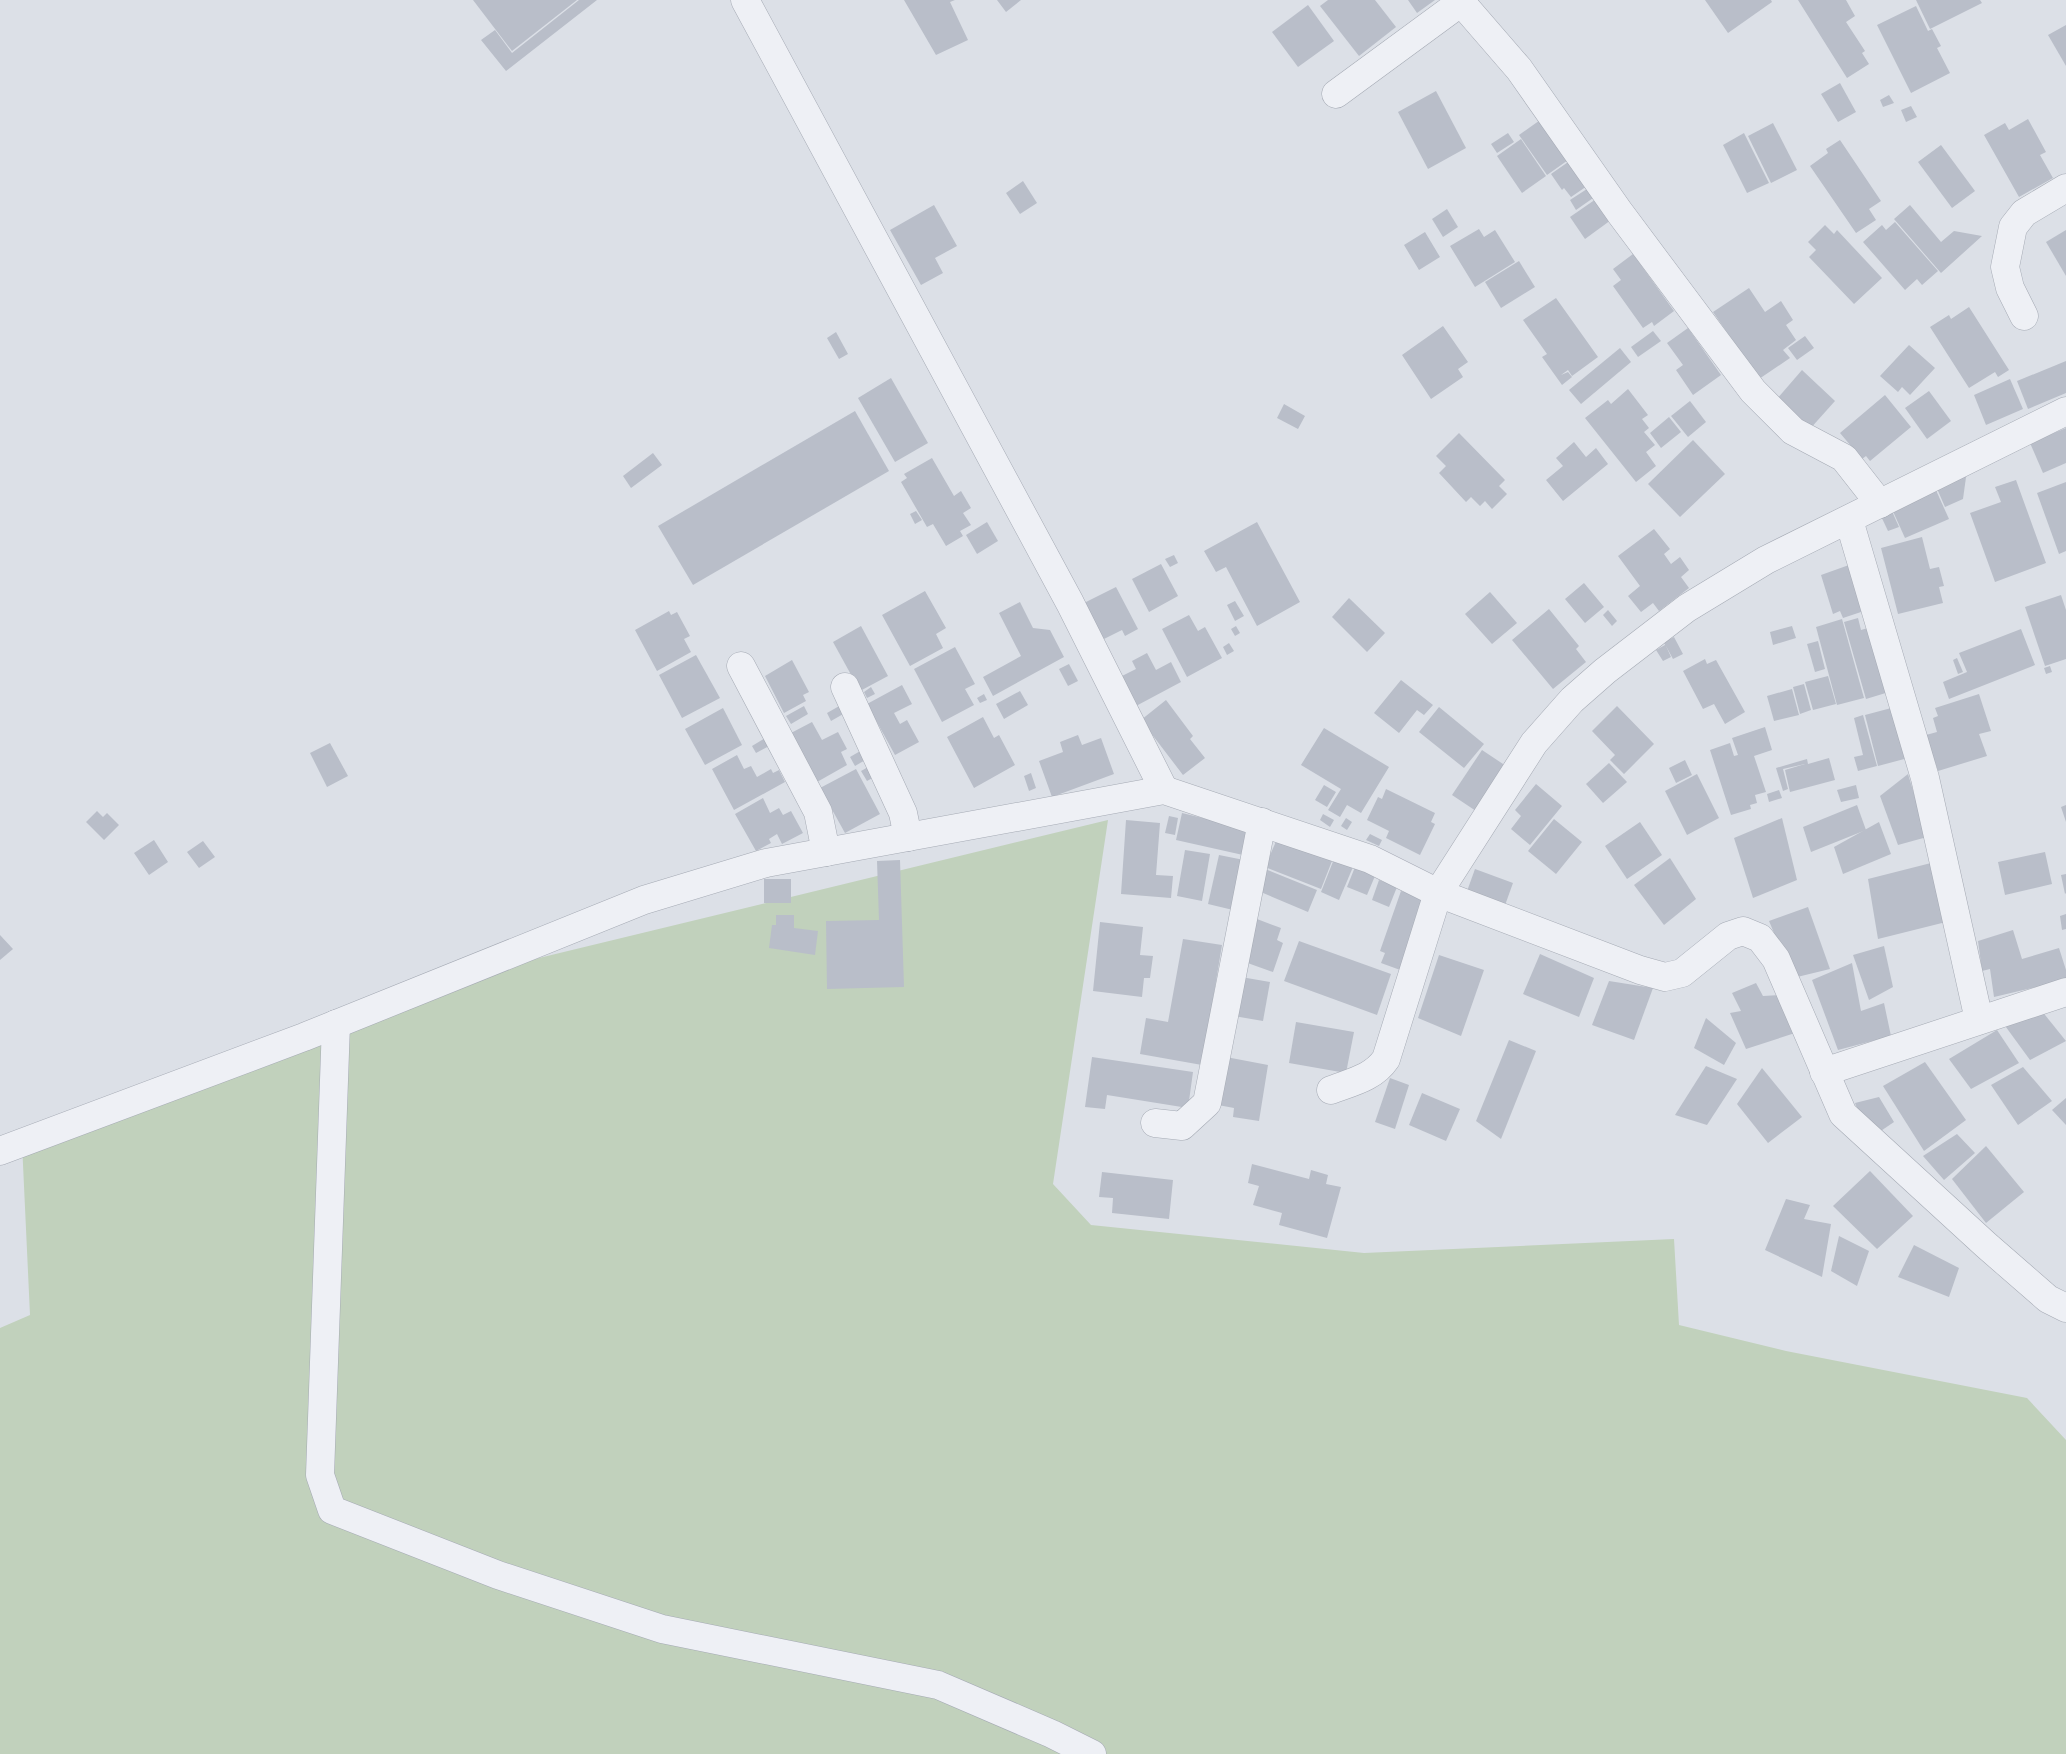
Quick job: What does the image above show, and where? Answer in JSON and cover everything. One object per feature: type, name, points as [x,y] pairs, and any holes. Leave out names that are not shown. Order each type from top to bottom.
[{"type":"street","points":[[745,0],[1070,603],[1164,790]]},
{"type":"street","points":[[1336,94],[1463,1],[1519,68],[1620,213],[1753,391],[1793,431],[1844,458],[1880,504]]},
{"type":"street","points":[[2024,316],[2010,288],[2005,267],[2013,227],[2024,213],[2066,188]]},
{"type":"street","points":[[1331,1090],[1370,1076],[1380,1069],[1386,1059],[1438,893],[1534,743],[1572,700],[1605,671],[1687,608],[1766,560],[2066,411]]},
{"type":"street","points":[[1849,520],[1925,778],[1979,1020]]},
{"type":"street","points":[[741,666],[818,812],[826,852]]},
{"type":"street","points":[[845,687],[903,812],[908,837]]},
{"type":"street","points":[[0,1151],[336,1024],[644,900],[766,863],[1164,790],[1370,858],[1438,893],[1640,970],[1665,977],[1682,973],[1728,936],[1743,931],[1760,938],[1776,959],[1843,1114],[1986,1246],[2048,1299],[2066,1308]]},
{"type":"street","points":[[1155,1123],[1182,1126],[1206,1103],[1262,822]]},
{"type":"street","points":[[1824,1072],[2066,992]]},
{"type":"street","points":[[336,1024],[320,1475],[332,1510],[498,1575],[662,1629],[938,1685],[1052,1734],[1092,1754]]},
{"type":"green space","points":[[1108,820],[1053,1184],[1091,1225],[1364,1253],[1674,1239],[1679,1325],[1786,1351],[2027,1398],[2066,1440],[2066,1754],[0,1754],[0,1328],[30,1315],[22,1143],[424,986]]},
{"type":"building","points":[[473,0],[577,0],[512,51]]},
{"type":"building","points":[[579,0],[597,0],[506,71],[481,40],[495,30],[512,53]]},
{"type":"building","points":[[904,0],[955,0],[950,2],[968,40],[936,55]]},
{"type":"building","points":[[997,0],[1021,0],[1006,12]]},
{"type":"building","points":[[1328,0],[1375,0],[1396,27],[1359,56],[1320,6]]},
{"type":"building","points":[[1408,0],[1435,0],[1417,13]]},
{"type":"building","points":[[1705,0],[1771,0],[1772,2],[1728,33]]},
{"type":"building","points":[[1798,0],[1846,0],[1855,16],[1846,22],[1865,51],[1862,53],[1869,64],[1847,78]]},
{"type":"building","points":[[1916,0],[1980,0],[1982,3],[1930,29]]},
{"type":"building","points":[[1308,5],[1334,41],[1298,67],[1272,32]]},
{"type":"building","points":[[1916,6],[1928,31],[1932,29],[1941,46],[1937,48],[1950,73],[1911,93],[1877,25]]},
{"type":"building","points":[[2066,25],[2066,66],[2048,35]]},
{"type":"building","points":[[1840,83],[1856,112],[1838,122],[1821,94]]},
{"type":"building","points":[[1436,91],[1466,148],[1428,169],[1398,112]]},
{"type":"building","points":[[1889,95],[1894,103],[1883,107],[1880,100]]},
{"type":"building","points":[[1911,106],[1917,117],[1906,122],[1901,110]]},
{"type":"building","points":[[1543,118],[1571,158],[1547,175],[1519,135]]},
{"type":"building","points":[[2028,119],[2046,152],[2040,155],[2053,178],[2019,197],[1984,135],[2005,123],[2009,130]]},
{"type":"building","points":[[1773,123],[1797,170],[1771,183],[1748,136]]},
{"type":"building","points":[[1508,133],[1514,142],[1497,153],[1491,144]]},
{"type":"building","points":[[1744,133],[1769,183],[1747,193],[1723,145]]},
{"type":"building","points":[[1521,139],[1546,176],[1522,193],[1497,156]]},
{"type":"building","points":[[1840,140],[1881,201],[1869,209],[1876,220],[1856,233],[1810,166],[1828,153],[1826,149]]},
{"type":"building","points":[[1941,145],[1975,191],[1952,208],[1918,162]]},
{"type":"building","points":[[1571,160],[1590,184],[1571,197],[1564,188],[1562,190],[1551,174]]},
{"type":"building","points":[[1023,181],[1037,203],[1020,214],[1006,193]]},
{"type":"building","points":[[1590,187],[1596,196],[1576,210],[1570,200]]},
{"type":"building","points":[[1596,199],[1611,220],[1585,239],[1570,217]]},
{"type":"building","points":[[934,205],[957,246],[935,258],[943,273],[921,285],[890,230]]},
{"type":"building","points":[[1910,205],[1941,242],[1954,231],[1982,236],[1941,273],[1894,219]]},
{"type":"building","points":[[1447,209],[1458,227],[1443,237],[1432,219]]},
{"type":"building","points":[[1895,222],[1938,271],[1922,285],[1917,279],[1905,290],[1863,242],[1882,225],[1886,230]]},
{"type":"building","points":[[1825,225],[1834,234],[1837,230],[1882,278],[1854,304],[1809,257],[1816,250],[1808,242]]},
{"type":"building","points":[[1479,229],[1484,237],[1495,230],[1515,262],[1475,287],[1450,246]]},
{"type":"building","points":[[2066,230],[2066,276],[2046,242]]},
{"type":"building","points":[[1425,232],[1440,257],[1419,270],[1404,245]]},
{"type":"building","points":[[1633,254],[1674,311],[1654,326],[1652,322],[1643,328],[1613,286],[1621,280],[1613,269]]},
{"type":"building","points":[[1519,261],[1535,287],[1501,308],[1485,282]]},
{"type":"building","points":[[1749,288],[1765,312],[1781,301],[1793,320],[1786,325],[1796,340],[1783,350],[1790,358],[1759,379],[1713,312]]},
{"type":"building","points":[[1556,298],[1598,357],[1572,376],[1568,370],[1561,375],[1568,372],[1572,377],[1562,385],[1542,357],[1547,354],[1523,320]]},
{"type":"building","points":[[1969,307],[2009,370],[1998,377],[1995,372],[1969,388],[1930,327],[1949,315],[1951,319]]},
{"type":"building","points":[[1443,326],[1468,362],[1458,369],[1463,377],[1431,399],[1402,355]]},
{"type":"building","points":[[1688,328],[1721,375],[1693,395],[1676,370],[1683,365],[1667,343]]},
{"type":"building","points":[[1653,331],[1661,341],[1638,357],[1631,347]]},
{"type":"building","points":[[836,332],[848,354],[839,359],[827,338]]},
{"type":"building","points":[[1805,336],[1814,348],[1797,360],[1788,348]]},
{"type":"building","points":[[1909,345],[1935,368],[1910,395],[1902,387],[1898,392],[1880,376]]},
{"type":"building","points":[[1620,348],[1631,362],[1581,404],[1569,390]]},
{"type":"building","points":[[2066,361],[2066,393],[2028,409],[2017,381]]},
{"type":"building","points":[[1802,370],[1835,401],[1809,430],[1776,400]]},
{"type":"building","points":[[891,378],[928,443],[895,462],[858,398]]},
{"type":"building","points":[[2010,379],[2023,409],[1986,425],[1974,395]]},
{"type":"building","points":[[1628,389],[1648,415],[1642,419],[1649,428],[1644,432],[1655,445],[1646,452],[1656,466],[1636,482],[1585,418],[1608,400],[1611,404]]},
{"type":"building","points":[[1929,391],[1951,421],[1927,439],[1905,408]]},
{"type":"building","points":[[1885,395],[1911,427],[1870,461],[1866,456],[1862,459],[1840,433]]},
{"type":"building","points":[[1690,401],[1706,422],[1688,437],[1671,416]]},
{"type":"building","points":[[1284,404],[1305,416],[1298,429],[1277,418]]},
{"type":"building","points":[[855,411],[889,471],[693,585],[658,526]]},
{"type":"building","points":[[1669,417],[1681,432],[1661,448],[1650,433]]},
{"type":"building","points":[[2066,428],[2066,463],[2043,473],[2030,443]]},
{"type":"building","points":[[1459,433],[1505,480],[1499,486],[1507,494],[1492,509],[1485,501],[1480,506],[1471,497],[1466,502],[1439,473],[1446,466],[1436,456]]},
{"type":"building","points":[[1693,440],[1725,474],[1680,517],[1648,484]]},
{"type":"building","points":[[1574,442],[1586,457],[1596,448],[1608,464],[1563,501],[1546,480],[1563,466],[1556,458]]},
{"type":"building","points":[[653,453],[662,465],[631,488],[623,476]]},
{"type":"building","points":[[932,458],[954,496],[961,491],[971,508],[963,513],[971,525],[960,531],[963,536],[946,546],[933,524],[927,527],[901,482],[907,478],[904,474]]},
{"type":"building","points":[[1967,470],[1963,499],[1945,507],[1935,484]]},
{"type":"building","points":[[2016,480],[2046,563],[1995,582],[1970,513],[2001,502],[1995,487]]},
{"type":"building","points":[[2066,482],[2066,551],[2059,554],[2037,493]]},
{"type":"building","points":[[1935,488],[1949,519],[1905,538],[1891,507]]},
{"type":"building","points":[[1891,509],[1899,527],[1888,531],[1880,514]]},
{"type":"building","points":[[916,511],[922,520],[915,524],[910,514]]},
{"type":"building","points":[[987,522],[998,541],[977,554],[966,535]]},
{"type":"building","points":[[1257,522],[1300,602],[1257,626],[1226,567],[1216,572],[1204,551]]},
{"type":"building","points":[[1654,529],[1670,549],[1664,554],[1671,564],[1680,557],[1689,570],[1681,577],[1689,588],[1659,611],[1653,603],[1641,612],[1628,596],[1640,586],[1618,556]]},
{"type":"building","points":[[1922,537],[1930,569],[1939,567],[1944,586],[1939,587],[1943,603],[1898,614],[1881,548]]},
{"type":"building","points":[[1174,555],[1178,563],[1170,567],[1165,559]]},
{"type":"building","points":[[1161,564],[1178,596],[1149,612],[1132,579]]},
{"type":"building","points":[[1849,565],[1864,611],[1843,618],[1840,611],[1833,614],[1821,575]]},
{"type":"building","points":[[1584,583],[1604,607],[1585,623],[1565,599]]},
{"type":"building","points":[[1116,587],[1138,629],[1125,636],[1122,630],[1104,639],[1084,603]]},
{"type":"building","points":[[925,591],[946,628],[936,634],[943,648],[910,666],[882,615]]},
{"type":"building","points":[[1490,592],[1517,623],[1492,644],[1465,614]]},
{"type":"building","points":[[2061,595],[2066,610],[2066,659],[2045,666],[2025,607]]},
{"type":"building","points":[[1349,598],[1385,633],[1367,652],[1332,617]]},
{"type":"building","points":[[1235,601],[1244,616],[1235,621],[1227,605]]},
{"type":"building","points":[[1020,602],[1033,628],[1050,630],[1064,657],[993,696],[983,677],[1021,656],[999,613]]},
{"type":"building","points":[[1549,609],[1579,646],[1576,649],[1586,662],[1553,689],[1512,640]]},
{"type":"building","points":[[1608,610],[1617,621],[1612,626],[1603,615]]},
{"type":"building","points":[[669,611],[671,615],[677,612],[690,636],[684,639],[691,652],[657,671],[635,630]]},
{"type":"building","points":[[1189,615],[1198,631],[1205,627],[1222,658],[1187,677],[1162,629]]},
{"type":"building","points":[[1858,618],[1861,630],[1871,627],[1889,692],[1866,699],[1844,622]]},
{"type":"building","points":[[1842,619],[1864,698],[1837,705],[1816,627]]},
{"type":"building","points":[[861,626],[888,676],[860,691],[833,642]]},
{"type":"building","points":[[1236,626],[1240,633],[1235,636],[1231,629]]},
{"type":"building","points":[[1792,626],[1796,638],[1773,645],[1770,632]]},
{"type":"building","points":[[2021,629],[2035,665],[1949,699],[1943,682],[1967,672],[1959,653]]},
{"type":"building","points":[[1674,637],[1683,654],[1673,659],[1666,646],[1671,657],[1663,661],[1656,650],[1665,645],[1664,642]]},
{"type":"building","points":[[1818,641],[1825,669],[1815,672],[1807,644]]},
{"type":"building","points":[[1229,643],[1234,651],[1227,655],[1223,647]]},
{"type":"building","points":[[955,647],[975,684],[965,689],[974,705],[942,722],[914,669]]},
{"type":"building","points":[[1147,653],[1156,670],[1171,662],[1181,682],[1136,706],[1120,677],[1136,669],[1132,661]]},
{"type":"building","points":[[696,655],[720,698],[682,718],[659,675]]},
{"type":"building","points":[[1957,658],[1963,672],[1958,674],[1953,660]]},
{"type":"building","points":[[1705,659],[1707,664],[1716,660],[1745,712],[1725,724],[1714,704],[1703,709],[1683,671]]},
{"type":"building","points":[[792,660],[809,692],[803,695],[806,701],[784,713],[765,676]]},
{"type":"building","points":[[1069,664],[1078,681],[1068,686],[1059,669]]},
{"type":"building","points":[[2050,666],[2052,672],[2046,674],[2044,668]]},
{"type":"building","points":[[1828,676],[1836,704],[1813,710],[1805,682]]},
{"type":"building","points":[[1401,680],[1433,705],[1424,715],[1417,710],[1399,733],[1374,713]]},
{"type":"building","points":[[1804,684],[1811,710],[1800,714],[1793,687]]},
{"type":"building","points":[[902,685],[912,704],[894,713],[900,724],[907,720],[919,742],[895,755],[867,704]]},
{"type":"building","points":[[871,687],[875,694],[867,698],[864,692]]},
{"type":"building","points":[[1792,689],[1799,715],[1774,721],[1767,696]]},
{"type":"building","points":[[1020,691],[1028,705],[1004,719],[996,704]]},
{"type":"building","points":[[984,694],[987,700],[980,703],[977,698]]},
{"type":"building","points":[[1979,694],[1991,731],[1979,734],[1987,756],[1938,771],[1926,735],[1937,732],[1933,718],[1938,716],[1935,708]]},
{"type":"building","points":[[1166,700],[1193,736],[1190,739],[1205,758],[1183,775],[1141,720]]},
{"type":"building","points":[[841,705],[845,713],[831,721],[827,713]]},
{"type":"building","points":[[804,706],[808,714],[791,724],[786,716]]},
{"type":"building","points":[[1617,706],[1654,744],[1624,774],[1610,760],[1615,755],[1592,731]]},
{"type":"building","points":[[1439,707],[1484,744],[1464,768],[1419,732]]},
{"type":"building","points":[[1895,707],[1908,758],[1878,766],[1865,715]]},
{"type":"building","points":[[723,708],[742,745],[705,765],[685,729]]},
{"type":"building","points":[[1863,715],[1877,766],[1858,771],[1854,757],[1863,755],[1854,718]]},
{"type":"building","points":[[983,717],[994,738],[999,735],[1015,765],[974,788],[947,737]]},
{"type":"building","points":[[812,722],[822,740],[838,732],[847,749],[841,752],[847,765],[817,782],[791,733]]},
{"type":"building","points":[[1765,727],[1772,750],[1754,756],[1766,792],[1755,795],[1757,803],[1750,805],[1751,809],[1731,815],[1710,750],[1730,743],[1734,756],[1738,755],[1732,738]]},
{"type":"building","points":[[1324,728],[1389,767],[1361,813],[1347,805],[1340,817],[1328,810],[1341,789],[1301,765]]},
{"type":"building","points":[[1078,735],[1082,745],[1101,738],[1114,774],[1052,797],[1039,761],[1063,752],[1060,742]]},
{"type":"building","points":[[767,737],[771,745],[756,753],[752,746]]},
{"type":"building","points":[[330,743],[348,776],[327,787],[310,753]]},
{"type":"building","points":[[862,750],[867,759],[855,766],[850,757]]},
{"type":"building","points":[[1482,750],[1506,766],[1476,811],[1452,795]]},
{"type":"building","points":[[737,755],[744,769],[751,766],[757,777],[771,769],[773,773],[779,770],[785,782],[734,810],[712,769]]},
{"type":"building","points":[[1829,758],[1835,780],[1790,792],[1785,770],[1805,764],[1783,769],[1788,789],[1783,791],[1776,768],[1807,759],[1808,764]]},
{"type":"building","points":[[1685,760],[1692,775],[1676,783],[1669,768]]},
{"type":"building","points":[[1609,763],[1627,782],[1603,803],[1586,784]]},
{"type":"building","points":[[870,766],[876,776],[867,781],[861,771]]},
{"type":"building","points":[[856,769],[880,814],[845,833],[820,788]]},
{"type":"building","points":[[1031,773],[1036,788],[1029,791],[1024,776]]},
{"type":"building","points":[[1697,774],[1719,818],[1687,835],[1665,791]]},
{"type":"building","points":[[1908,774],[1927,837],[1898,845],[1880,796]]},
{"type":"building","points":[[1536,784],[1562,806],[1530,845],[1511,829],[1521,816],[1515,810]]},
{"type":"building","points":[[1324,785],[1336,792],[1327,807],[1315,800]]},
{"type":"building","points":[[1856,785],[1859,798],[1841,802],[1837,790]]},
{"type":"building","points":[[1386,789],[1435,813],[1431,822],[1435,824],[1420,855],[1386,838],[1389,831],[1367,820],[1378,797],[1382,799]]},
{"type":"building","points":[[1779,790],[1782,798],[1769,802],[1767,794]]},
{"type":"building","points":[[763,798],[770,813],[779,808],[783,815],[791,811],[803,833],[782,844],[777,834],[769,839],[771,843],[756,851],[735,814]]},
{"type":"building","points":[[1857,805],[1866,830],[1811,852],[1803,827]]},
{"type":"building","points":[[2066,805],[2066,822],[2061,807]]},
{"type":"building","points":[[97,811],[103,817],[107,813],[119,825],[104,840],[86,822]]},
{"type":"building","points":[[1182,813],[1248,829],[1243,855],[1176,840]]},
{"type":"building","points":[[1323,814],[1334,820],[1330,827],[1320,820]]},
{"type":"building","points":[[1169,816],[1178,818],[1175,835],[1165,833]]},
{"type":"building","points":[[1346,818],[1352,822],[1347,830],[1341,826]]},
{"type":"building","points":[[1782,818],[1797,880],[1753,898],[1734,838]]},
{"type":"building","points":[[1554,819],[1582,842],[1556,874],[1528,851]]},
{"type":"building","points":[[1126,820],[1160,823],[1156,875],[1173,876],[1171,898],[1121,894]]},
{"type":"building","points":[[1640,822],[1662,855],[1627,879],[1605,846]]},
{"type":"building","points":[[1879,822],[1891,854],[1843,874],[1834,847]]},
{"type":"building","points":[[1370,834],[1382,840],[1379,846],[1366,840]]},
{"type":"building","points":[[1277,839],[1332,861],[1321,889],[1265,867]]},
{"type":"building","points":[[154,840],[168,862],[149,875],[134,853]]},
{"type":"building","points":[[203,841],[215,857],[199,868],[187,852]]},
{"type":"building","points":[[1185,850],[1210,854],[1202,901],[1177,896]]},
{"type":"building","points":[[2045,852],[2052,884],[2005,895],[1998,862]]},
{"type":"building","points":[[1219,855],[1244,860],[1233,910],[1208,904]]},
{"type":"building","points":[[1670,858],[1696,899],[1664,925],[1634,885]]},
{"type":"building","points":[[1334,859],[1353,867],[1339,900],[1321,892]]},
{"type":"building","points":[[900,860],[904,987],[827,989],[826,921],[879,920],[877,861]]},
{"type":"building","points":[[1931,863],[1946,922],[1878,939],[1868,879]]},
{"type":"building","points":[[1355,867],[1375,876],[1367,895],[1347,887]]},
{"type":"building","points":[[1265,869],[1317,890],[1308,912],[1256,890]]},
{"type":"building","points":[[1475,869],[1513,883],[1504,908],[1466,894]]},
{"type":"building","points":[[2066,874],[2066,893],[2065,894],[2061,875]]},
{"type":"building","points":[[764,879],[791,879],[791,903],[764,903]]},
{"type":"building","points":[[1379,880],[1397,887],[1389,907],[1372,900]]},
{"type":"building","points":[[1401,891],[1422,898],[1415,919],[1421,921],[1403,971],[1381,963],[1385,953],[1380,951]]},
{"type":"building","points":[[1808,907],[1830,969],[1793,978],[1769,921]]},
{"type":"building","points":[[2066,914],[2066,929],[2062,930],[2060,916]]},
{"type":"building","points":[[776,915],[794,915],[794,928],[818,931],[815,955],[769,948],[772,925],[776,925]]},
{"type":"building","points":[[1257,919],[1281,928],[1277,940],[1283,943],[1273,972],[1242,961]]},
{"type":"building","points":[[1100,922],[1143,927],[1140,955],[1153,956],[1150,978],[1144,978],[1142,997],[1093,991]]},
{"type":"building","points":[[2013,930],[2022,959],[2059,948],[2066,970],[2066,980],[1994,997],[1990,969],[1982,971],[1978,941]]},
{"type":"building","points":[[0,935],[13,949],[0,960]]},
{"type":"building","points":[[1183,939],[1222,945],[1202,1065],[1140,1054],[1146,1018],[1168,1022]]},
{"type":"building","points":[[1299,941],[1391,974],[1377,1015],[1284,981]]},
{"type":"building","points":[[1884,946],[1893,987],[1869,1000],[1853,955]]},
{"type":"building","points":[[1540,954],[1594,978],[1579,1017],[1523,994]]},
{"type":"building","points":[[1439,955],[1484,970],[1461,1036],[1418,1018]]},
{"type":"building","points":[[1852,963],[1861,1011],[1884,1003],[1891,1036],[1838,1050],[1812,980]]},
{"type":"building","points":[[1241,977],[1270,982],[1263,1021],[1228,1015]]},
{"type":"building","points":[[1609,981],[1653,988],[1634,1040],[1592,1025]]},
{"type":"building","points":[[1756,983],[1763,996],[1780,995],[1795,1033],[1746,1049],[1730,1013],[1741,1011],[1732,993]]},
{"type":"building","points":[[2037,1005],[2066,1041],[2030,1060],[2003,1023]]},
{"type":"building","points":[[1706,1018],[1736,1043],[1724,1065],[1694,1048]]},
{"type":"building","points":[[1296,1022],[1354,1032],[1346,1073],[1289,1063]]},
{"type":"building","points":[[1997,1030],[2019,1063],[1971,1089],[1949,1059]]},
{"type":"building","points":[[1509,1040],[1536,1051],[1501,1139],[1476,1121]]},
{"type":"building","points":[[1092,1057],[1193,1072],[1188,1108],[1107,1095],[1105,1109],[1085,1107]]},
{"type":"building","points":[[1226,1057],[1268,1065],[1259,1121],[1233,1117],[1234,1108],[1218,1105]]},
{"type":"building","points":[[1925,1062],[1966,1120],[1924,1151],[1883,1086]]},
{"type":"building","points":[[1706,1066],[1737,1079],[1707,1125],[1675,1115]]},
{"type":"building","points":[[2023,1067],[2052,1101],[2018,1125],[1991,1085]]},
{"type":"building","points":[[1762,1068],[1802,1117],[1768,1143],[1737,1104]]},
{"type":"building","points":[[1390,1078],[1409,1085],[1395,1129],[1375,1122]]},
{"type":"building","points":[[1422,1093],[1460,1109],[1446,1141],[1409,1125]]},
{"type":"building","points":[[1879,1097],[1894,1122],[1869,1139],[1855,1103]]},
{"type":"building","points":[[2066,1098],[2066,1125],[2052,1110]]},
{"type":"building","points":[[1957,1134],[1975,1153],[1944,1180],[1923,1156]]},
{"type":"building","points":[[1986,1146],[2024,1192],[1986,1223],[1952,1179]]},
{"type":"building","points":[[1252,1164],[1309,1179],[1311,1170],[1328,1175],[1326,1184],[1341,1187],[1327,1238],[1279,1225],[1282,1213],[1253,1205],[1259,1186],[1248,1183]]},
{"type":"building","points":[[1870,1171],[1913,1216],[1877,1249],[1833,1206]]},
{"type":"building","points":[[1102,1172],[1173,1180],[1169,1219],[1112,1213],[1113,1198],[1099,1197]]},
{"type":"building","points":[[1786,1199],[1810,1205],[1804,1219],[1831,1224],[1822,1277],[1765,1250]]},
{"type":"building","points":[[1839,1236],[1869,1251],[1857,1286],[1831,1271]]},
{"type":"building","points":[[1914,1245],[1959,1268],[1949,1297],[1898,1277]]}]
